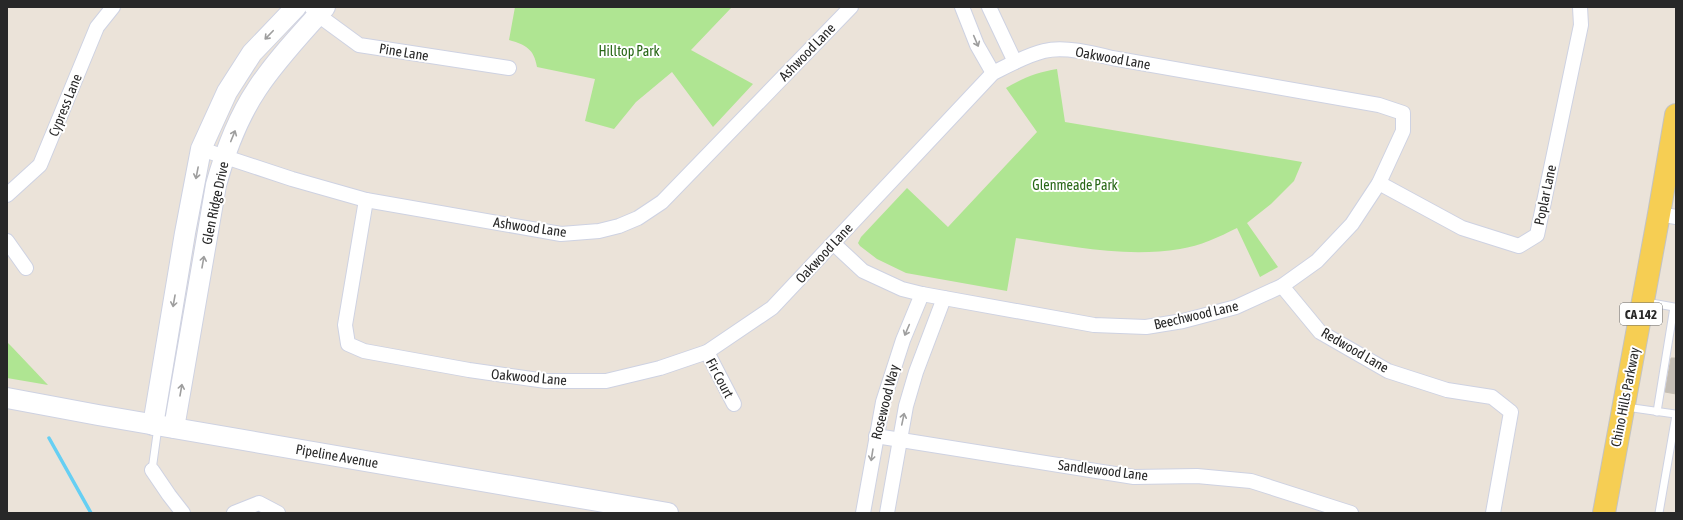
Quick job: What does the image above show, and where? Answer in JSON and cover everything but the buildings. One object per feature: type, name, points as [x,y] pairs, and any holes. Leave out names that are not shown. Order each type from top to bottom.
[{"type":"main road","name":"Chino Hills Parkway","points":[[1604,513],[1643,302],[1668,216],[1676,115]]},
{"type":"street","name":"Cypress Lane","points":[[7,195],[40,165],[97,27],[114,7]]},
{"type":"street","name":"Glen Ridge Drive","points":[[162,426],[185,232],[202,149],[226,92],[252,52],[296,7]]},
{"type":"street","name":"Ashwood Lane","points":[[202,149],[292,179],[366,200],[561,234],[599,231],[618,226],[638,218],[662,202],[851,7]]},
{"type":"street","points":[[962,7],[977,45],[993,73]]},
{"type":"street","points":[[989,7],[1015,62]]},
{"type":"street","name":"Poplar Lane","points":[[1379,183],[1462,228],[1519,246],[1537,235],[1581,25],[1580,7]]},
{"type":"street","name":"Glen Ridge Drive","points":[[162,426],[216,185],[224,157],[239,120],[257,89],[318,10]]},
{"type":"street","name":"Pine Lane","points":[[318,10],[359,45],[509,68]]},
{"type":"street","name":"Oakwood Lane","points":[[366,200],[345,325],[348,344],[364,351],[468,370],[546,381],[606,381],[660,368],[706,352],[772,308],[993,73],[1045,50],[1076,50],[1112,58],[1379,105],[1402,113]]},
{"type":"street","name":"Beechwood Lane","points":[[833,243],[864,271],[902,289],[922,294],[1094,325],[1146,327],[1183,321],[1236,307],[1282,286],[1317,261],[1352,224],[1379,183],[1403,131],[1402,113]]},
{"type":"street","points":[[7,241],[26,268]]},
{"type":"street","name":"Redwood Lane","points":[[1282,286],[1320,332],[1388,371],[1447,390],[1492,397],[1511,412],[1493,513]]},
{"type":"street","name":"Rosewood Way","points":[[863,513],[876,436],[892,368],[922,294]]},
{"type":"street","name":"Rosewood Way","points":[[887,513],[906,406],[916,372],[944,298]]},
{"type":"street","name":"Fir Court","points":[[706,352],[734,404]]},
{"type":"street","name":"Pipeline Avenue","points":[[7,398],[668,513]]},
{"type":"street","name":"Sandlewood Lane","points":[[876,436],[1134,477],[1197,476],[1251,481],[1351,513]]},
{"type":"street","points":[[152,470],[168,495],[183,513]]},
{"type":"street","points":[[234,513],[259,503],[278,513]]},
{"type":"lane","points":[[1643,302],[1675,308],[1656,412]]},
{"type":"lane","points":[[1623,407],[1676,415],[1659,513]]},
{"type":"lane","points":[[152,470],[162,426]]},
{"type":"green space","name":"Hilltop Park","points":[[515,7],[732,7],[691,50],[753,84],[713,127],[672,72],[636,102],[614,129],[585,121],[595,79],[537,67],[534,56],[525,46],[509,40]]},
{"type":"green space","name":"Glenmeade Park","points":[[1057,69],[1065,122],[1302,162],[1294,181],[1271,204],[1247,223],[1278,267],[1260,277],[1237,228],[1195,246],[1180,249],[1139,252],[1098,250],[1016,238],[1007,291],[906,273],[877,259],[860,246],[858,243],[861,237],[907,188],[948,227],[1037,132],[1006,88],[1031,76]]},
{"type":"green space","points":[[7,342],[11,346],[48,385],[7,378]]},
{"type":"waterway","points":[[49,438],[91,513]]}]
